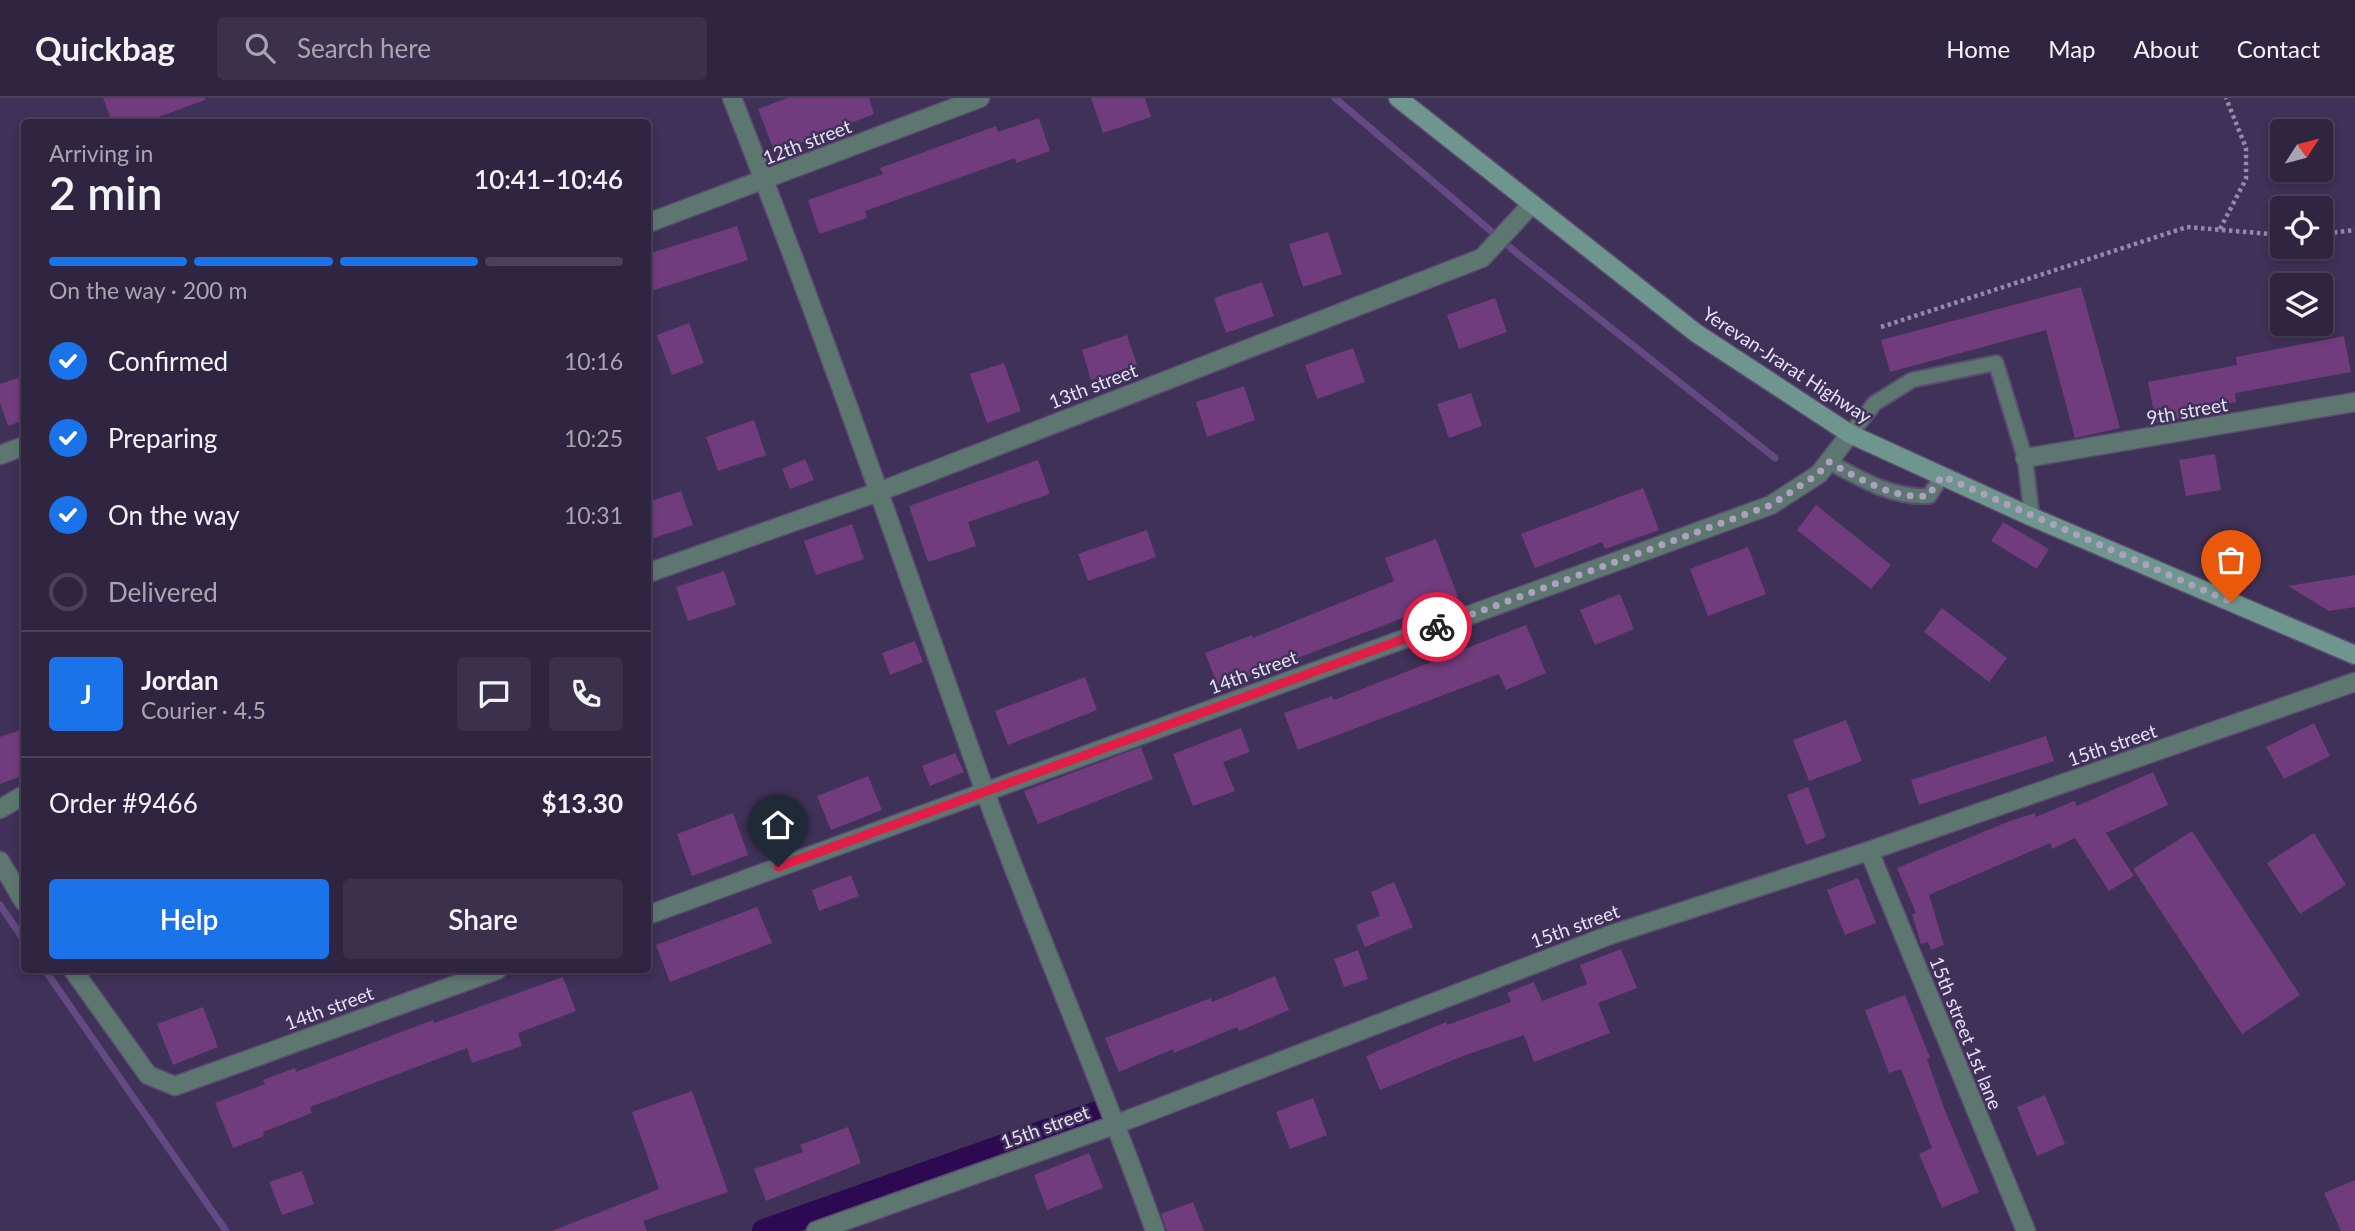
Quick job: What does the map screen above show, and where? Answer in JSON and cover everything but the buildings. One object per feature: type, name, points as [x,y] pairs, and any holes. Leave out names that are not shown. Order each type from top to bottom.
[{"type":"main road","name":"Yerevan-Jrarat Highway","points":[[1398,98],[1696,333],[1850,434],[2032,517],[2355,655]]},
{"type":"street","points":[[732,98],[881,491],[985,792],[1117,1124],[1155,1231]]},
{"type":"street","name":"12th street","points":[[651,222],[980,98]]},
{"type":"street","name":"13th street","points":[[651,572],[881,491],[1482,258],[1532,204]]},
{"type":"street","name":"9th street","points":[[2025,458],[2355,402]]},
{"type":"street","name":"14th street","points":[[651,914],[1771,505],[1818,474],[1850,434]]},
{"type":"street","points":[[0,455],[21,447]]},
{"type":"street","name":"15th street","points":[[816,1231],[1117,1124],[1610,935],[1869,851],[2355,682]]},
{"type":"street","points":[[0,809],[21,797]]},
{"type":"street","name":"15th street 1st lane","points":[[1869,851],[2025,1231]]},
{"type":"street","points":[[0,861],[21,897]]},
{"type":"street","name":"14th street","points":[[75,973],[148,1074],[175,1086],[489,973]]},
{"type":"lane","points":[[1850,434],[1875,403],[1912,380],[1996,363],[2025,458],[2032,517]]},
{"type":"lane","points":[[1829,462],[1863,480],[1908,497],[1928,496],[1942,476]]},
{"type":"path","points":[[2220,229],[2246,179],[2246,148],[2226,98]]},
{"type":"path","points":[[1881,327],[2187,227],[2270,233]]},
{"type":"path","points":[[2333,233],[2355,230]]},
{"type":"waterway","points":[[1335,98],[1519,255],[1775,458]]},
{"type":"waterway","points":[[0,905],[21,936]]},
{"type":"waterway","points":[[47,973],[226,1231]]},
{"type":"waterway","points":[[764,1231],[1097,1113]]},
{"type":"way so far","points":[[1437,627],[1771,505],[1818,474],[1829,462],[1863,480],[1908,497],[1928,496],[1942,476],[2231,602]]},
{"type":"route","points":[[778,867],[1437,627]]}]
